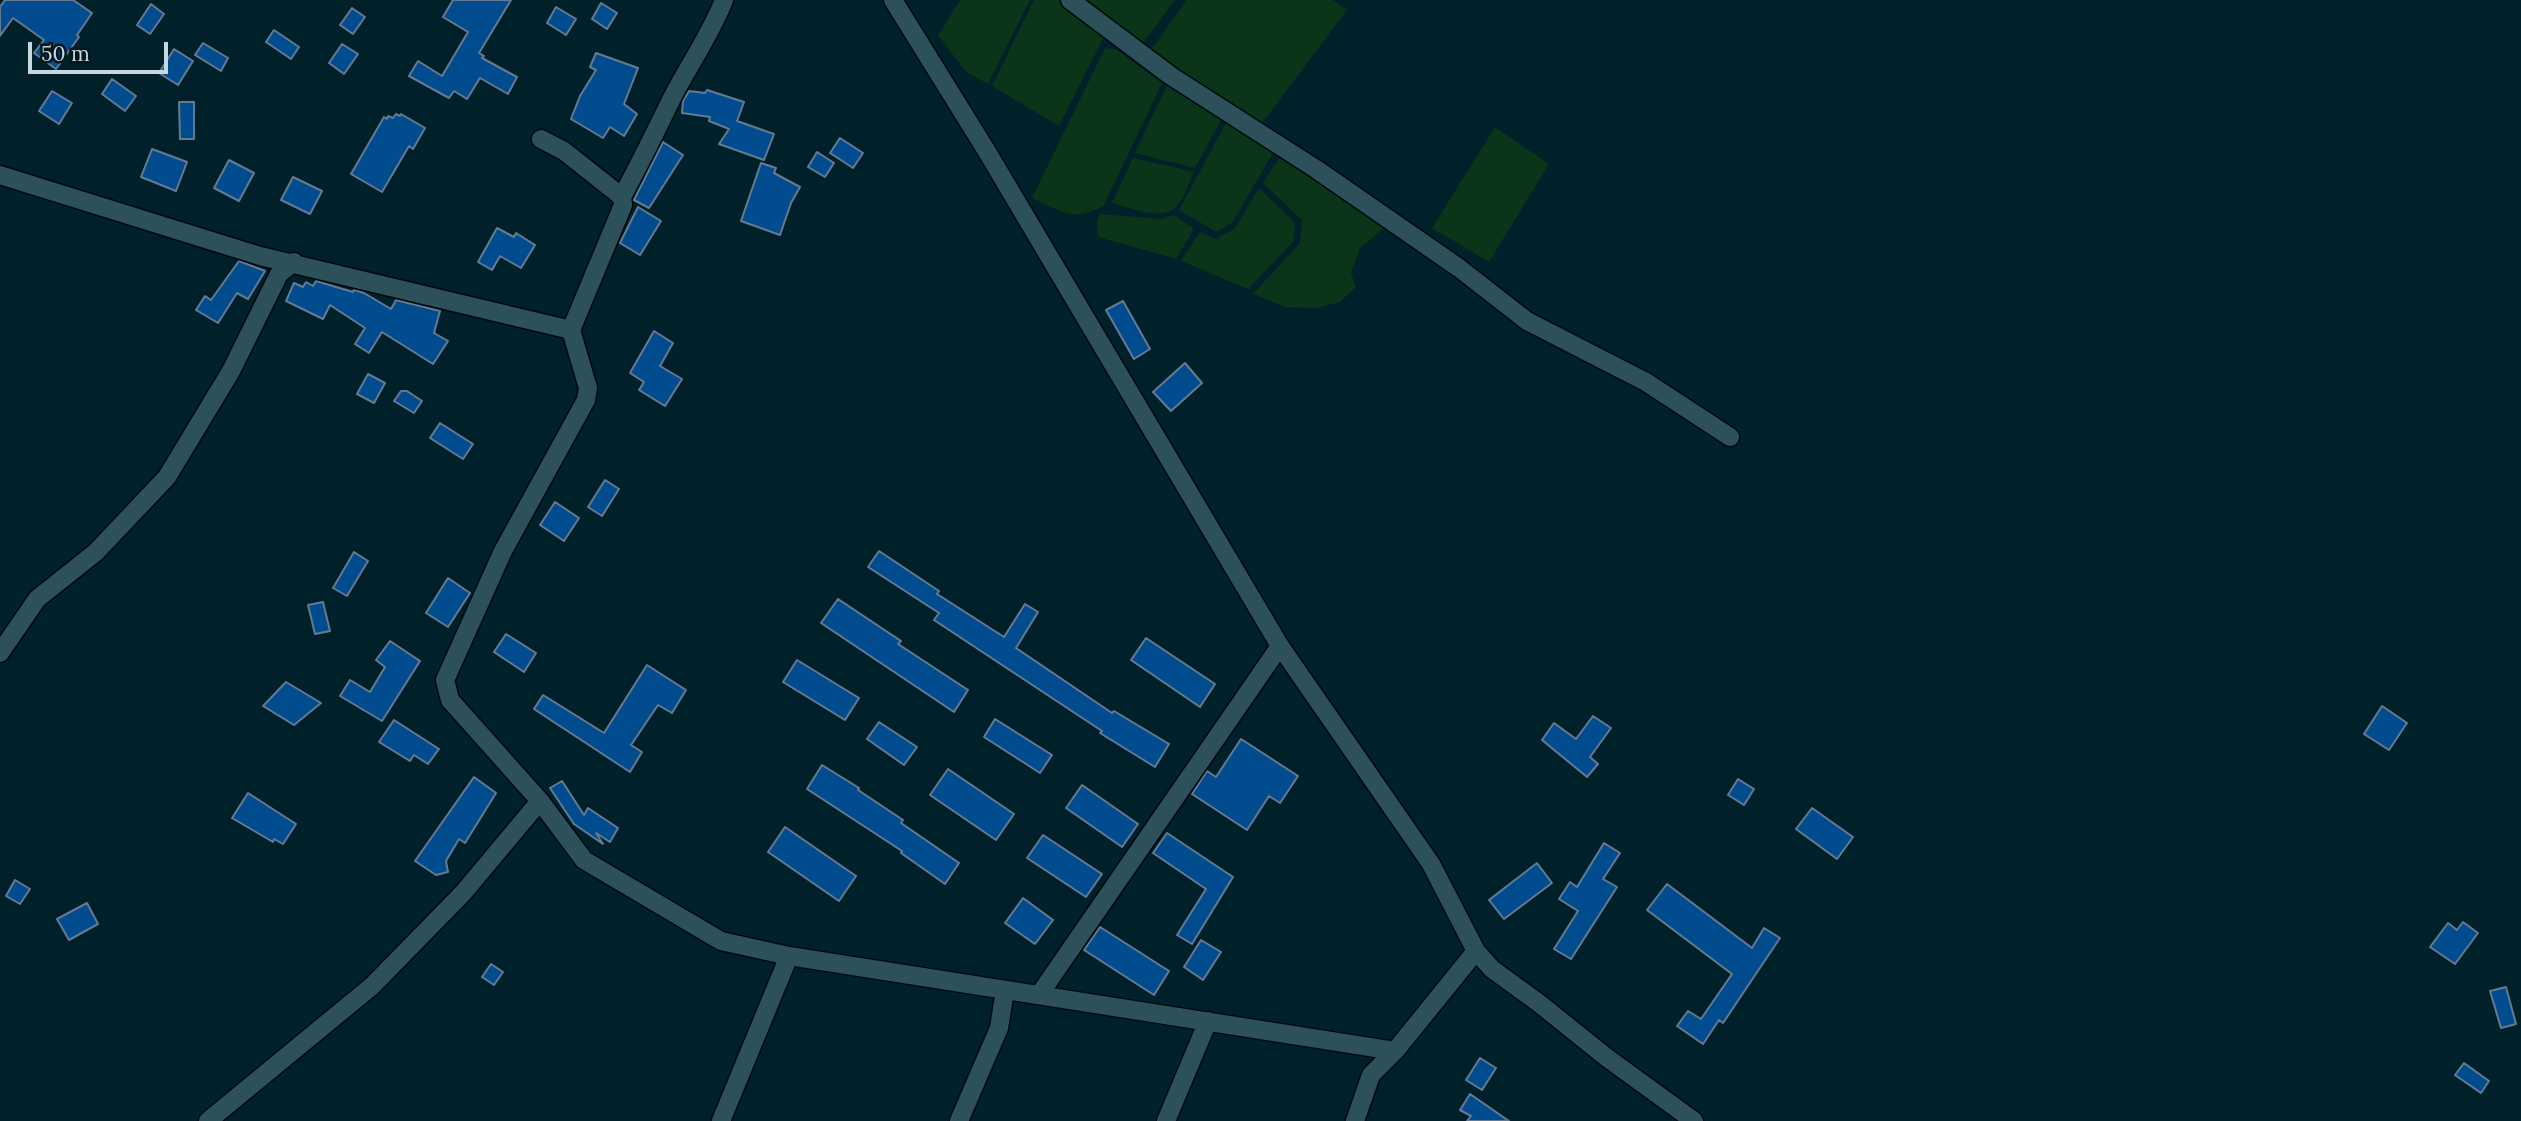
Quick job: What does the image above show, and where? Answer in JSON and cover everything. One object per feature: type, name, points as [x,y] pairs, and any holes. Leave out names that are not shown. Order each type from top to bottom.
[{"type":"street","points":[[724,0],[701,50],[671,100],[622,197],[623,205],[571,330],[588,387],[586,400],[503,551],[445,680],[450,700],[540,801],[584,860],[721,941],[789,956],[1395,1051]]},
{"type":"street","points":[[893,0],[986,150],[1280,646],[1431,864],[1476,951],[1492,969],[1540,1003],[1606,1058],[1694,1121]]},
{"type":"street","points":[[1070,0],[1171,76],[1317,169],[1459,268],[1527,321],[1646,382],[1730,437]]},
{"type":"street","points":[[541,139],[564,151],[622,197]]},
{"type":"street","points":[[0,174],[260,256],[571,330]]},
{"type":"street","points":[[0,653],[37,599],[96,552],[167,477],[231,371],[279,274],[294,262]]},
{"type":"street","points":[[1039,995],[1280,646]]},
{"type":"street","points":[[208,1121],[372,986],[463,893],[540,801]]},
{"type":"street","points":[[1355,1121],[1371,1075],[1395,1051],[1476,951]]},
{"type":"street","points":[[722,1121],[789,956]]},
{"type":"street","points":[[959,1121],[999,1028],[1004,989]]},
{"type":"street","points":[[1166,1121],[1208,1021]]},
{"type":"green space","points":[[960,0],[1030,0],[988,84],[966,72],[938,35]]},
{"type":"green space","points":[[1034,0],[1058,0],[1105,35],[1059,126],[992,86]]},
{"type":"green space","points":[[1085,0],[1175,0],[1143,43]]},
{"type":"green space","points":[[1187,0],[1333,0],[1347,10],[1260,126],[1150,51]]},
{"type":"green space","points":[[1105,48],[1117,50],[1162,83],[1104,205],[1084,214],[1068,214],[1032,198]]},
{"type":"green space","points":[[1167,85],[1221,120],[1195,168],[1135,153]]},
{"type":"green space","points":[[1226,123],[1273,153],[1232,223],[1216,232],[1179,210]]},
{"type":"green space","points":[[1495,127],[1549,164],[1489,262],[1432,228]]},
{"type":"green space","points":[[1281,155],[1385,227],[1360,248],[1351,273],[1356,287],[1340,302],[1316,308],[1285,307],[1253,294],[1300,243],[1302,220],[1263,183]]},
{"type":"green space","points":[[1133,158],[1194,172],[1176,207],[1170,211],[1154,213],[1112,203]]},
{"type":"green space","points":[[1259,188],[1295,223],[1293,242],[1248,289],[1181,261],[1200,232],[1216,239],[1235,228]]},
{"type":"green space","points":[[1100,214],[1162,219],[1174,215],[1194,229],[1176,259],[1098,237],[1097,221]]},
{"type":"building","points":[[5,0],[73,0],[92,13],[56,69],[34,53],[44,40],[13,18],[0,36],[0,7]]},
{"type":"building","points":[[453,0],[511,0],[479,53],[484,56],[482,58],[517,77],[508,94],[480,78],[467,99],[454,91],[449,98],[409,76],[418,61],[442,76],[468,32],[443,17]]},
{"type":"building","points":[[601,3],[617,13],[607,29],[592,19]]},
{"type":"building","points":[[151,4],[164,14],[150,34],[137,25]]},
{"type":"building","points":[[556,7],[576,19],[566,35],[547,23]]},
{"type":"building","points":[[352,8],[365,17],[353,34],[340,25]]},
{"type":"building","points":[[274,30],[299,47],[291,59],[266,42]]},
{"type":"building","points":[[203,43],[228,58],[221,71],[195,55]]},
{"type":"building","points":[[342,44],[358,54],[344,74],[329,63]]},
{"type":"building","points":[[174,49],[193,61],[178,85],[159,73]]},
{"type":"building","points":[[596,53],[638,68],[624,104],[637,114],[624,136],[610,127],[603,138],[571,119],[580,96],[596,70],[590,67]]},
{"type":"building","points":[[112,79],[136,96],[125,111],[102,94]]},
{"type":"building","points":[[707,90],[744,102],[737,121],[774,134],[764,160],[719,144],[729,129],[709,121],[710,117],[682,113],[683,101],[689,91],[705,93]]},
{"type":"building","points":[[52,91],[72,103],[59,124],[39,111]]},
{"type":"building","points":[[179,102],[194,102],[194,139],[180,139]]},
{"type":"building","points":[[396,114],[401,114],[425,128],[413,149],[409,146],[382,192],[351,174],[384,117],[393,118]]},
{"type":"building","points":[[840,138],[863,153],[853,168],[830,153]]},
{"type":"building","points":[[663,142],[683,155],[649,208],[634,200]]},
{"type":"building","points":[[152,149],[187,162],[176,191],[141,177]]},
{"type":"building","points":[[817,152],[834,163],[825,177],[808,167]]},
{"type":"building","points":[[229,160],[254,173],[239,201],[214,188]]},
{"type":"building","points":[[761,163],[776,168],[774,173],[800,187],[791,203],[780,235],[741,221]]},
{"type":"building","points":[[293,177],[322,191],[310,214],[281,200]]},
{"type":"building","points":[[638,207],[661,221],[640,255],[620,243]]},
{"type":"building","points":[[497,228],[514,237],[516,233],[535,245],[521,268],[500,256],[492,270],[478,262]]},
{"type":"building","points":[[239,261],[265,271],[248,299],[237,293],[218,323],[196,310],[205,296],[211,300]]},
{"type":"building","points":[[316,281],[364,293],[391,309],[396,300],[440,311],[434,333],[448,341],[433,364],[382,332],[369,353],[355,344],[365,328],[330,305],[323,319],[286,301],[294,283],[303,287],[306,282],[313,286]]},
{"type":"building","points":[[1123,301],[1150,349],[1134,359],[1106,310]]},
{"type":"building","points":[[654,331],[673,343],[660,366],[682,379],[665,406],[639,390],[644,382],[630,373]]},
{"type":"building","points":[[1185,363],[1202,383],[1171,411],[1153,392]]},
{"type":"building","points":[[368,374],[385,383],[374,403],[357,394]]},
{"type":"building","points":[[401,391],[407,391],[422,401],[414,413],[394,401]]},
{"type":"building","points":[[440,423],[473,444],[463,459],[430,438]]},
{"type":"building","points":[[605,480],[619,489],[602,516],[588,507]]},
{"type":"building","points":[[555,502],[579,518],[564,541],[540,525]]},
{"type":"building","points":[[879,551],[939,591],[937,594],[1004,637],[1025,604],[1038,612],[1016,648],[1112,713],[1114,711],[1169,744],[1155,767],[1100,733],[1102,731],[934,620],[939,613],[868,567]]},
{"type":"building","points":[[354,552],[368,561],[347,596],[333,588]]},
{"type":"building","points":[[448,578],[470,593],[448,627],[426,613]]},
{"type":"building","points":[[838,599],[901,641],[898,644],[968,690],[954,712],[821,623]]},
{"type":"building","points":[[323,602],[330,631],[315,634],[308,605]]},
{"type":"building","points":[[506,634],[536,653],[524,672],[494,652]]},
{"type":"building","points":[[1146,638],[1215,684],[1200,707],[1131,660]]},
{"type":"building","points":[[390,641],[420,661],[382,721],[340,696],[350,680],[370,692],[385,667],[376,660]]},
{"type":"building","points":[[797,660],[859,698],[845,720],[783,682]]},
{"type":"building","points":[[647,665],[686,690],[672,713],[658,705],[631,745],[642,752],[630,772],[534,709],[543,695],[604,733]]},
{"type":"building","points":[[286,682],[321,703],[294,725],[263,706]]},
{"type":"building","points":[[2382,706],[2407,723],[2389,750],[2364,734]]},
{"type":"building","points":[[1593,716],[1611,728],[1590,757],[1598,764],[1587,777],[1542,740],[1554,723],[1576,739]]},
{"type":"building","points":[[995,719],[1052,755],[1040,773],[984,737]]},
{"type":"building","points":[[394,720],[439,749],[428,764],[414,755],[410,761],[379,742]]},
{"type":"building","points":[[879,722],[917,747],[904,765],[867,739]]},
{"type":"building","points":[[1241,739],[1298,776],[1280,803],[1269,796],[1247,830],[1192,794],[1207,771],[1216,777]]},
{"type":"building","points":[[822,765],[859,788],[858,790],[903,820],[901,823],[959,863],[945,884],[901,853],[902,851],[807,789]]},
{"type":"building","points":[[948,769],[1014,814],[996,840],[930,795]]},
{"type":"building","points":[[474,777],[496,793],[465,843],[459,839],[446,861],[448,872],[436,875],[415,861]]},
{"type":"building","points":[[1738,779],[1754,789],[1744,805],[1728,795]]},
{"type":"building","points":[[562,781],[584,815],[588,808],[618,828],[610,842],[596,833],[603,844],[574,824],[550,788]]},
{"type":"building","points":[[1082,785],[1138,824],[1122,847],[1066,808]]},
{"type":"building","points":[[248,793],[296,824],[283,844],[274,839],[273,842],[232,818]]},
{"type":"building","points":[[1812,808],[1853,837],[1837,859],[1796,829]]},
{"type":"building","points":[[785,827],[856,876],[839,901],[768,852]]},
{"type":"building","points":[[1167,833],[1233,877],[1192,944],[1177,935],[1206,889],[1153,853]]},
{"type":"building","points":[[1043,835],[1102,874],[1086,897],[1027,858]]},
{"type":"building","points":[[1604,843],[1620,853],[1603,879],[1617,887],[1571,959],[1554,949],[1578,911],[1559,899],[1570,882],[1577,887]]},
{"type":"building","points":[[1537,863],[1552,883],[1504,919],[1489,900]]},
{"type":"building","points":[[15,880],[30,889],[20,904],[6,896]]},
{"type":"building","points":[[1667,884],[1752,948],[1764,928],[1780,938],[1723,1023],[1719,1020],[1703,1044],[1677,1026],[1688,1011],[1701,1019],[1732,974],[1647,910]]},
{"type":"building","points":[[1023,898],[1053,920],[1035,944],[1005,923]]},
{"type":"building","points":[[87,903],[98,924],[69,940],[57,919]]},
{"type":"building","points":[[2463,922],[2478,933],[2455,964],[2430,947],[2448,923],[2457,930]]},
{"type":"building","points":[[1100,927],[1169,971],[1154,995],[1084,950]]},
{"type":"building","points":[[1201,940],[1221,952],[1203,980],[1184,967]]},
{"type":"building","points":[[491,964],[503,972],[494,985],[482,977]]},
{"type":"building","points":[[2506,987],[2516,1024],[2501,1028],[2490,991]]},
{"type":"building","points":[[1480,1058],[1496,1068],[1482,1090],[1466,1080]]},
{"type":"building","points":[[2464,1063],[2489,1081],[2481,1093],[2455,1075]]},
{"type":"building","points":[[1470,1094],[1509,1121],[1467,1121],[1471,1116],[1460,1110]]}]
